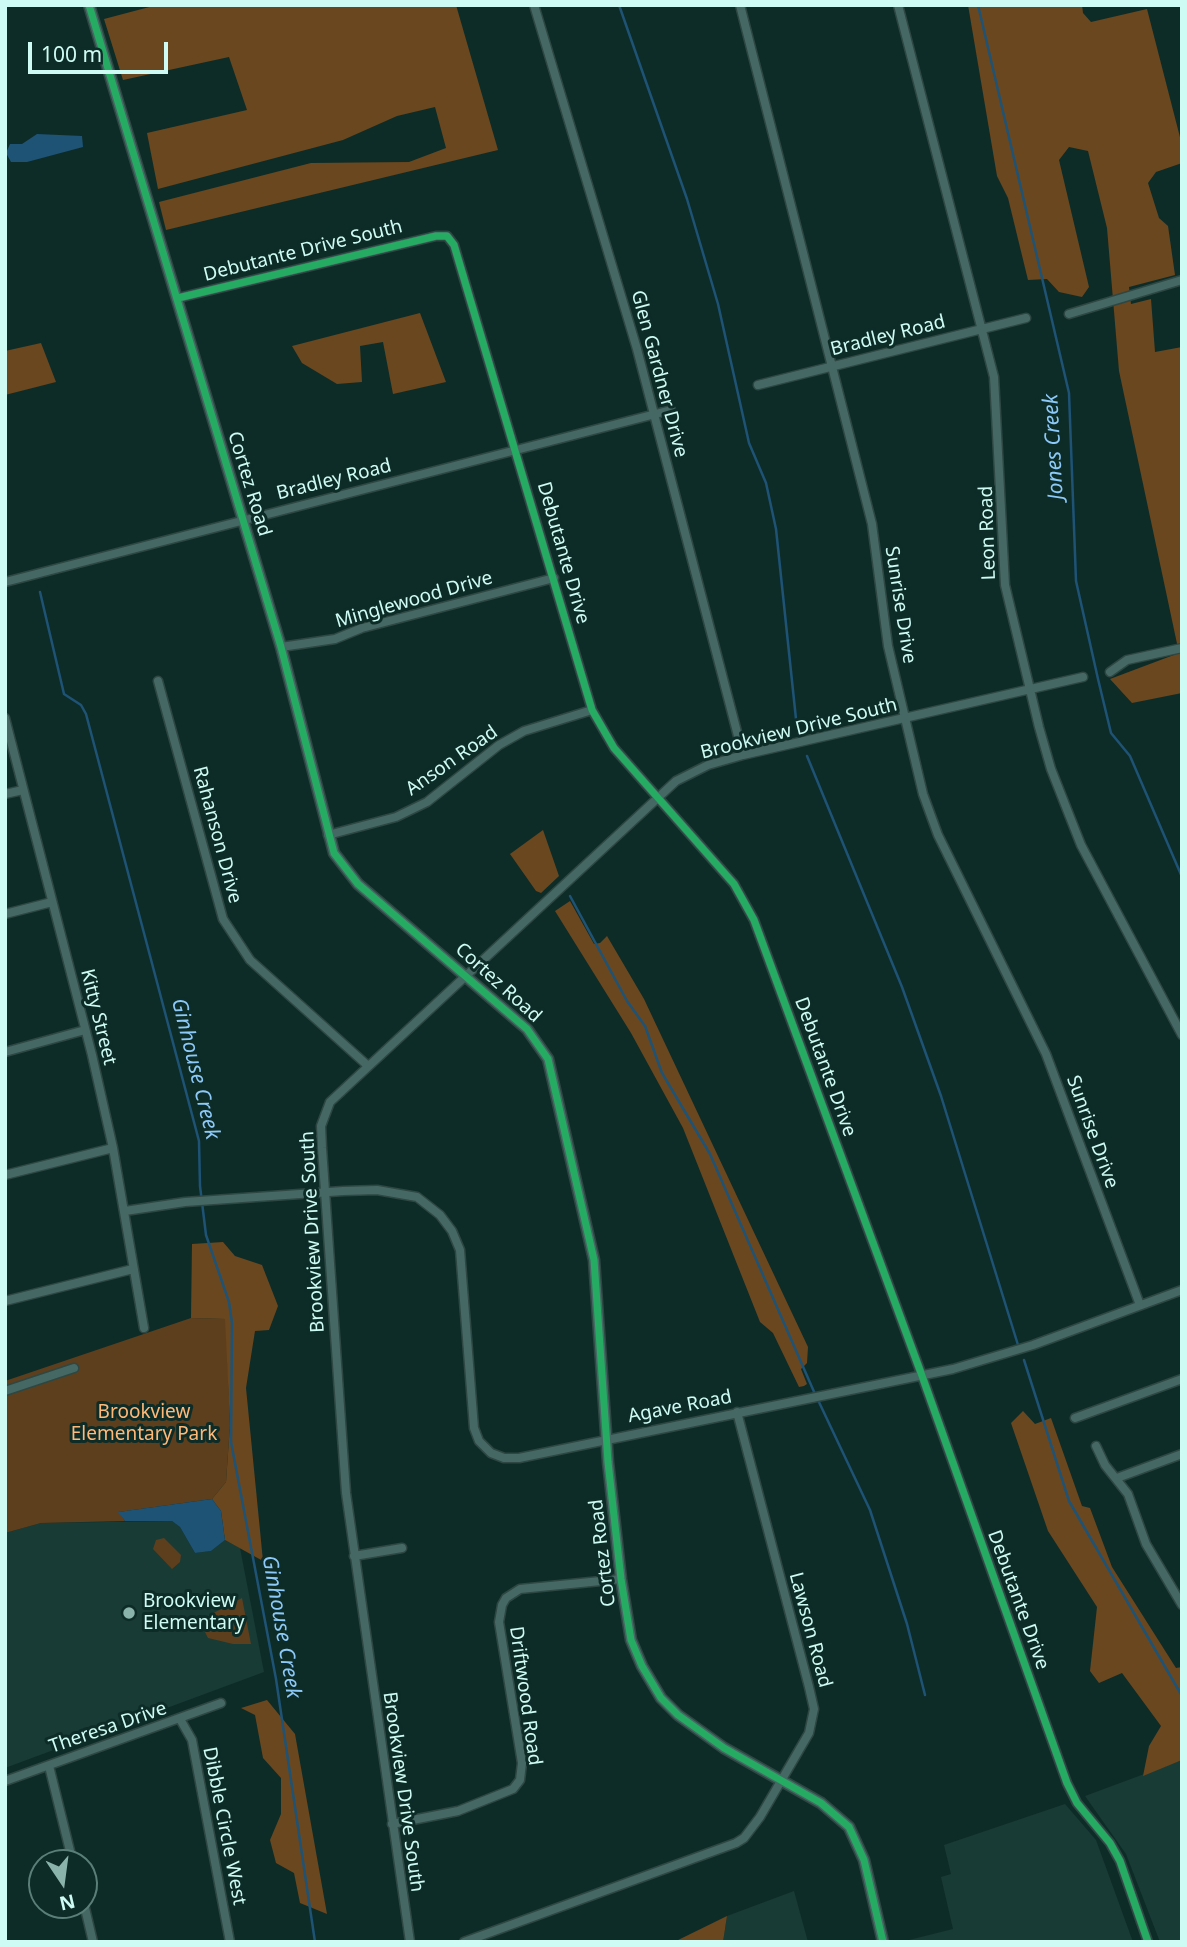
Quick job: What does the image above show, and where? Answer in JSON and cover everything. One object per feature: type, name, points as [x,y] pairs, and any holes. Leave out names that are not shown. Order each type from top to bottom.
[{"type":"street","name":"Cortez Road","points":[[89,5],[281,647],[334,853],[346,871],[538,1040],[555,1081],[594,1260],[621,1579],[631,1640],[642,1667],[661,1698],[704,1734],[821,1803],[849,1827],[864,1860],[883,1942]]},
{"type":"street","name":"Glen Gardner Drive","points":[[534,5],[638,349],[743,755]]},
{"type":"street","name":"Sunrise Drive","points":[[740,5],[872,524],[888,646],[923,794],[938,835],[1046,1054],[1140,1305]]},
{"type":"street","name":"Leon Road","points":[[898,5],[997,394],[1005,585],[1029,691],[1051,769],[1081,845],[1182,1035]]},
{"type":"street","name":"Debutante Drive South","points":[[178,298],[436,236]]},
{"type":"street","name":"Debutante Drive","points":[[436,236],[447,236],[454,245],[593,709],[614,748],[734,884],[754,920],[921,1373],[1067,1783],[1077,1803],[1110,1843],[1120,1861],[1148,1942]]},
{"type":"street","points":[[1069,314],[1182,280]]},
{"type":"street","name":"Bradley Road","points":[[758,385],[1026,318]]},
{"type":"street","name":"Bradley Road","points":[[5,582],[671,410]]},
{"type":"street","name":"Minglewood Drive","points":[[281,647],[335,639],[362,628],[554,578]]},
{"type":"street","points":[[1110,672],[1127,660],[1182,648]]},
{"type":"street","name":"Brookview Drive South","points":[[410,1942],[346,1493],[321,1126],[330,1102],[676,781],[743,755],[1083,677]]},
{"type":"street","name":"Rahanson Drive","points":[[158,681],[223,919],[257,967],[367,1065]]},
{"type":"street","name":"Anson Road","points":[[328,835],[396,817],[427,802],[499,745],[524,731],[593,709]]},
{"type":"street","name":"Kitty Street","points":[[5,718],[113,1148],[144,1328]]},
{"type":"street","points":[[5,794],[23,790]]},
{"type":"street","points":[[5,915],[52,902]]},
{"type":"street","points":[[5,1052],[85,1030]]},
{"type":"street","points":[[5,1175],[113,1148]]},
{"type":"street","name":"Agave Road","points":[[125,1211],[185,1202],[324,1192],[377,1190],[417,1197],[440,1215],[452,1231],[460,1250],[474,1428],[479,1441],[491,1453],[504,1458],[519,1458],[992,1359],[1182,1290]]},
{"type":"street","points":[[5,1301],[133,1269]]},
{"type":"street","points":[[5,1391],[74,1368]]},
{"type":"street","points":[[1075,1418],[1182,1379]]},
{"type":"street","name":"Lawson Road","points":[[464,1942],[736,1843],[751,1829],[809,1733],[814,1709],[737,1412]]},
{"type":"street","points":[[1096,1446],[1105,1465],[1128,1494],[1146,1545],[1182,1605]]},
{"type":"street","points":[[1117,1478],[1182,1454]]},
{"type":"street","points":[[354,1556],[402,1548]]},
{"type":"street","name":"Driftwood Road","points":[[392,1824],[458,1811],[513,1789],[520,1780],[522,1763],[499,1622],[506,1598],[520,1589],[621,1579]]},
{"type":"street","name":"Theresa Drive","points":[[5,1781],[221,1703]]},
{"type":"street","name":"Dibble Circle West","points":[[180,1719],[191,1740],[230,1942]]},
{"type":"street","points":[[48,1766],[69,1849]]},
{"type":"street","points":[[88,1919],[93,1942]]},
{"type":"shaded area","points":[[157,5],[456,5],[498,150],[166,230],[159,202],[311,163],[409,162],[446,148],[435,107],[397,116],[343,140],[158,189],[147,133],[247,110],[229,57],[123,80],[104,19]]},
{"type":"shaded area","points":[[968,5],[1082,5],[1083,13],[1091,22],[1147,9],[1182,145],[1182,163],[1156,172],[1148,183],[1159,218],[1168,226],[1175,275],[1129,287],[1131,304],[1151,299],[1155,352],[1182,347],[1182,693],[1132,703],[1110,679],[1179,653],[1119,371],[1107,228],[1088,151],[1069,147],[1059,160],[1089,287],[1082,297],[1059,292],[1047,279],[1028,280],[1008,198],[997,176]]},
{"type":"shaded area","points":[[420,313],[446,382],[393,394],[383,342],[360,346],[362,382],[337,384],[302,363],[292,346]]},
{"type":"shaded area","points":[[41,343],[56,382],[5,395],[5,351]]},
{"type":"shaded area","points":[[543,830],[559,876],[541,893],[536,891],[510,854]]},
{"type":"shaded area","points":[[570,901],[594,944],[600,943],[607,936],[644,999],[808,1347],[807,1363],[801,1369],[807,1384],[804,1386],[799,1387],[773,1333],[760,1322],[683,1128],[631,1033],[555,911]]},
{"type":"shaded area","points":[[223,1242],[235,1256],[262,1265],[278,1306],[269,1330],[255,1331],[246,1388],[263,1561],[225,1540],[221,1511],[212,1499],[226,1482],[230,1425],[225,1319],[191,1318],[192,1244]]},
{"type":"shaded area","points":[[1023,1411],[1035,1424],[1051,1418],[1082,1506],[1090,1508],[1112,1567],[1176,1668],[1182,1667],[1182,1760],[1143,1776],[1149,1746],[1161,1726],[1122,1673],[1099,1683],[1090,1671],[1097,1607],[1048,1531],[1011,1423]]},
{"type":"shaded area","name":"Brookview Elementary","points":[[172,1521],[180,1527],[195,1553],[211,1551],[225,1540],[240,1548],[264,1672],[5,1768],[5,1533],[41,1523]]},
{"type":"shaded area","points":[[267,1700],[295,1734],[327,1914],[300,1903],[294,1873],[276,1863],[270,1840],[281,1814],[281,1778],[263,1758],[255,1715],[241,1708]]},
{"type":"shaded area","points":[[1182,1760],[1182,1942],[1160,1942],[1126,1854],[1085,1796]]},
{"type":"shaded area","points":[[1065,1804],[1096,1840],[1133,1942],[901,1942],[953,1929],[941,1877],[951,1874],[944,1845]]},
{"type":"shaded area","points":[[794,1891],[808,1942],[723,1942],[727,1916]]},
{"type":"shaded area","points":[[727,1916],[723,1942],[674,1942]]},
{"type":"green space","name":"Brookview Elementary Park","points":[[191,1318],[226,1319],[230,1425],[226,1482],[212,1499],[119,1512],[125,1521],[41,1523],[5,1533],[5,1381]]},
{"type":"green space","points":[[164,1538],[181,1555],[180,1562],[172,1569],[153,1549],[156,1540]]},
{"type":"green space","points":[[242,1598],[251,1644],[233,1644],[208,1638],[202,1626],[204,1618]]},
{"type":"water","points":[[37,134],[82,136],[83,147],[27,162],[11,162],[6,153],[10,144],[22,144]]},
{"type":"water","points":[[212,1499],[221,1511],[225,1540],[211,1551],[195,1553],[180,1527],[172,1521],[125,1521],[118,1512]]},
{"type":"waterway","points":[[619,5],[687,199],[718,304],[749,443],[766,483],[776,529],[796,719],[801,731]]},
{"type":"waterway","name":"Jones Creek","points":[[978,5],[1069,393],[1076,581],[1098,679],[1111,733],[1130,756],[1182,877]]},
{"type":"waterway","name":"Ginhouse Creek","points":[[40,592],[64,694],[81,705],[86,714],[199,1141],[200,1186],[206,1235],[229,1302],[232,1323],[231,1442],[276,1679],[315,1942]]},
{"type":"waterway","points":[[807,756],[902,987],[941,1096],[1018,1345]]},
{"type":"waterway","points":[[570,896],[627,1001],[645,1026],[662,1073],[710,1154],[815,1394]]},
{"type":"waterway","points":[[1024,1360],[1069,1501],[1182,1696]]},
{"type":"waterway","points":[[818,1400],[870,1510],[907,1624],[925,1695]]},
{"type":"cycle path","points":[[89,5],[281,647],[334,853],[358,884],[527,1029],[548,1059],[594,1260],[608,1462],[621,1579],[631,1640],[642,1666],[661,1698],[678,1715],[724,1748],[821,1803],[849,1827],[864,1860],[883,1942]]},
{"type":"cycle path","points":[[178,298],[436,236],[447,236],[454,245],[592,710],[614,748],[734,884],[754,920],[921,1373],[1067,1783],[1077,1803],[1110,1843],[1120,1861],[1148,1942]]},
{"type":"place","name":"Brookview Elementary","points":[[129,1613]]}]
